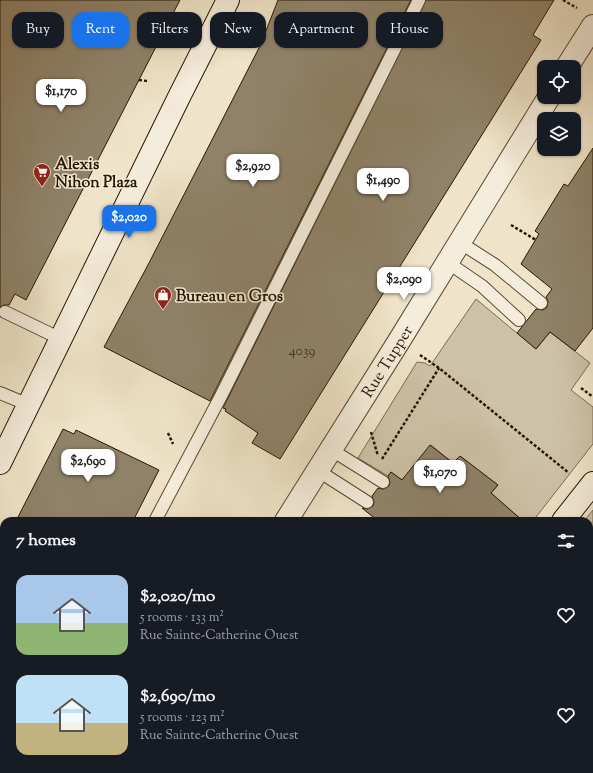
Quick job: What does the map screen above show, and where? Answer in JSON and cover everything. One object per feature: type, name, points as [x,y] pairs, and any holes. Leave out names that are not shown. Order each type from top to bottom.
[{"type":"street","points":[[0,463],[228,0]]},
{"type":"street","points":[[571,60],[593,26]]},
{"type":"street","name":"Rue Tupper","points":[[288,517],[545,104]]},
{"type":"street","points":[[566,517],[593,483]]},
{"type":"lane","points":[[157,517],[221,396],[419,0]]},
{"type":"lane","points":[[459,242],[494,265],[541,303]]},
{"type":"lane","points":[[447,262],[482,286],[519,320]]},
{"type":"lane","points":[[5,312],[61,339]]},
{"type":"lane","points":[[0,392],[29,406]]},
{"type":"lane","points":[[330,449],[383,482]]},
{"type":"lane","points":[[317,470],[367,502]]},
{"type":"path","points":[[564,0],[578,8]]},
{"type":"path","points":[[139,80],[147,81]]},
{"type":"path","points":[[511,226],[536,240]]},
{"type":"path","points":[[418,354],[439,368],[570,474]]},
{"type":"path","points":[[370,430],[380,462],[439,368]]},
{"type":"path","points":[[581,388],[593,398]]},
{"type":"shaded area","points":[[476,299],[536,349],[550,332],[590,363],[571,390],[593,407],[593,444],[536,517],[518,517],[491,493],[498,485],[460,456],[453,463],[431,445],[402,480],[391,472],[388,476],[358,458],[417,362],[425,363],[430,366]]},
{"type":"shaded area","points":[[593,510],[593,517],[587,517]]},
{"type":"building","name":"Alexis Nihon Plaza","points":[[0,0],[180,0],[174,12],[137,12],[137,48],[155,48],[26,300],[15,294],[9,305],[0,307]]},
{"type":"building","points":[[278,0],[411,0],[405,12],[376,12],[376,48],[387,48],[210,401],[104,347],[149,263],[259,48],[266,48],[266,31]]},
{"type":"building","points":[[426,0],[554,0],[533,35],[541,40],[280,459],[252,443],[258,433],[225,411],[226,409],[223,408],[402,48],[443,48],[443,12],[420,12]]},
{"type":"building","points":[[593,148],[593,328],[575,351],[550,332],[536,349],[517,333],[536,309],[543,310],[547,307],[548,301],[546,297],[552,289],[521,264],[539,234],[535,231],[564,184],[568,186]]},
{"type":"building","points":[[63,429],[74,434],[76,430],[159,470],[135,517],[18,517]]},
{"type":"building","points":[[430,445],[453,463],[460,456],[498,485],[491,493],[518,517],[373,517],[362,508],[367,509],[373,506],[374,502],[372,496],[378,488],[383,489],[389,486],[390,482],[388,476],[391,472],[402,480]]},
{"type":"place","name":"Alexis Nihon Plaza","points":[[42,187]]},
{"type":"place","name":"Bureau en Gros","points":[[163,310]]}]
